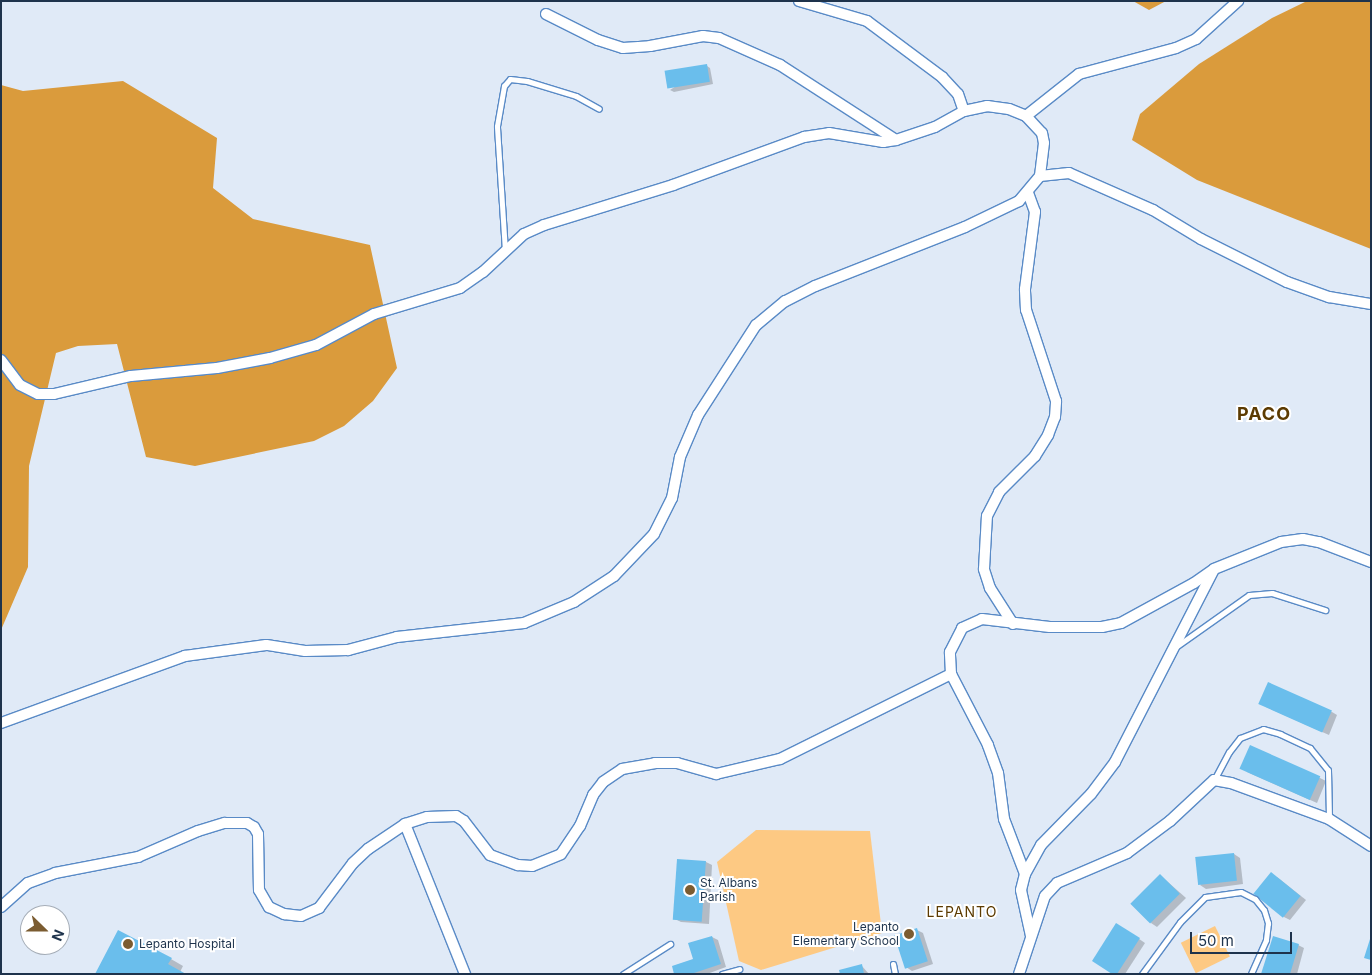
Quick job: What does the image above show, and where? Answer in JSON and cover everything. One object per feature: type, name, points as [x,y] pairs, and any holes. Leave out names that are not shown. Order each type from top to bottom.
[{"type":"street","points":[[799,1],[867,21],[942,77],[958,94],[964,111]]},
{"type":"street","points":[[1026,116],[1079,74],[1176,48],[1196,39],[1238,1]]},
{"type":"street","points":[[546,14],[598,40],[624,48],[650,46],[703,36],[719,38],[780,65],[896,140]]},
{"type":"street","points":[[1,360],[20,384],[38,394],[54,394],[131,376],[218,368],[270,358],[316,345],[374,314],[460,288],[524,234],[544,225],[673,185],[804,137],[829,133],[883,142],[896,140],[935,127],[964,111],[987,106],[1009,109],[1026,116],[1042,133],[1044,143],[1040,176],[1028,193],[965,227],[815,286],[785,301],[756,325],[698,415],[680,457],[672,498],[654,534],[614,576],[567,606],[524,623],[397,637],[348,650],[305,651],[266,645],[185,656],[1,724]]},
{"type":"street","points":[[1040,176],[1070,173],[1153,210],[1200,239],[1287,282],[1329,297],[1371,304]]},
{"type":"street","points":[[1013,624],[990,588],[984,569],[988,516],[999,492],[1035,456],[1056,417],[1056,401],[1026,310],[1025,289],[1035,212],[1028,193]]},
{"type":"street","points":[[1026,874],[1004,818],[998,773],[988,745],[951,674],[950,652],[962,628],[982,619],[1013,624],[1102,627],[1120,623],[1194,583],[1214,569],[1281,542],[1303,539],[1319,542],[1371,562]]},
{"type":"street","points":[[1031,937],[1021,890],[1026,874],[1041,845],[1091,794],[1115,762],[1214,569]]},
{"type":"street","points":[[1,907],[28,884],[55,873],[138,857],[198,831],[225,824],[247,823],[258,834],[259,890],[264,902],[284,914],[301,916],[319,908],[353,863],[405,824],[426,817],[456,816],[464,821],[490,855],[518,865],[532,866],[561,854],[580,826],[593,795],[603,782],[622,770],[655,763],[677,763],[716,774],[780,759],[951,674]]},
{"type":"street","points":[[1019,974],[1045,896],[1057,883],[1127,853],[1170,821],[1214,780],[1232,783],[1329,819],[1371,846]]},
{"type":"street","points":[[405,824],[465,974]]},
{"type":"lane","points":[[505,251],[497,126],[504,86],[510,79],[527,81],[576,96],[599,109]]},
{"type":"lane","points":[[1173,649],[1249,595],[1272,593],[1325,610]]},
{"type":"lane","points":[[1214,780],[1228,752],[1240,738],[1263,729],[1280,734],[1310,748],[1328,770],[1329,819]]},
{"type":"lane","points":[[1142,974],[1180,922],[1205,897],[1242,892],[1255,899],[1264,910],[1268,923],[1266,940],[1252,974]]},
{"type":"lane","points":[[623,974],[670,944]]},
{"type":"lane","points":[[892,964],[895,974]]},
{"type":"lane","points":[[722,974],[739,969]]},
{"type":"shaded area","points":[[1133,1],[1166,1],[1149,10]]},
{"type":"shaded area","points":[[1307,1],[1371,1],[1371,249],[1197,180],[1132,140],[1140,114],[1199,64],[1272,18]]},
{"type":"shaded area","points":[[123,81],[217,138],[213,188],[253,219],[370,245],[397,368],[373,401],[344,426],[314,441],[195,466],[146,457],[117,344],[78,346],[56,353],[29,466],[28,567],[1,630],[1,85],[23,91]]},
{"type":"shaded area","points":[[756,830],[870,831],[882,933],[761,970],[739,961],[717,862]]},
{"type":"shaded area","points":[[1215,926],[1230,957],[1196,973],[1181,943]]},
{"type":"building","points":[[707,64],[710,82],[667,89],[665,71]]},
{"type":"building","points":[[1268,682],[1332,710],[1322,732],[1258,704]]},
{"type":"building","points":[[1250,745],[1320,776],[1310,800],[1239,769]]},
{"type":"building","points":[[1234,853],[1237,881],[1198,885],[1195,857]]},
{"type":"building","name":"St. Albans Parish","points":[[677,859],[706,861],[702,922],[673,920]]},
{"type":"building","points":[[1271,872],[1301,896],[1283,918],[1253,894]]},
{"type":"building","points":[[1160,874],[1180,894],[1150,923],[1130,904]]},
{"type":"building","points":[[1116,923],[1140,938],[1117,974],[1112,974],[1092,961]]},
{"type":"building","points":[[917,928],[928,961],[905,969],[894,935]]},
{"type":"building","name":"Lepanto Hospital","points":[[118,930],[172,958],[168,964],[186,974],[95,974]]},
{"type":"building","points":[[712,936],[721,964],[691,974],[674,974],[672,966],[693,959],[688,943]]},
{"type":"building","points":[[1273,936],[1299,944],[1290,974],[1261,974]]},
{"type":"building","points":[[1371,939],[1371,960],[1364,958]]},
{"type":"building","points":[[862,964],[864,974],[840,974],[839,970]]},
{"type":"place","name":"St. Albans Parish","points":[[690,890]]},
{"type":"place","name":"Lepanto Elementary School","points":[[909,934]]},
{"type":"place","name":"Lepanto Hospital","points":[[128,944]]},
{"type":"district","name":"PACO","points":[[1264,414]]},
{"type":"district","name":"LEPANTO","points":[[962,912]]}]
